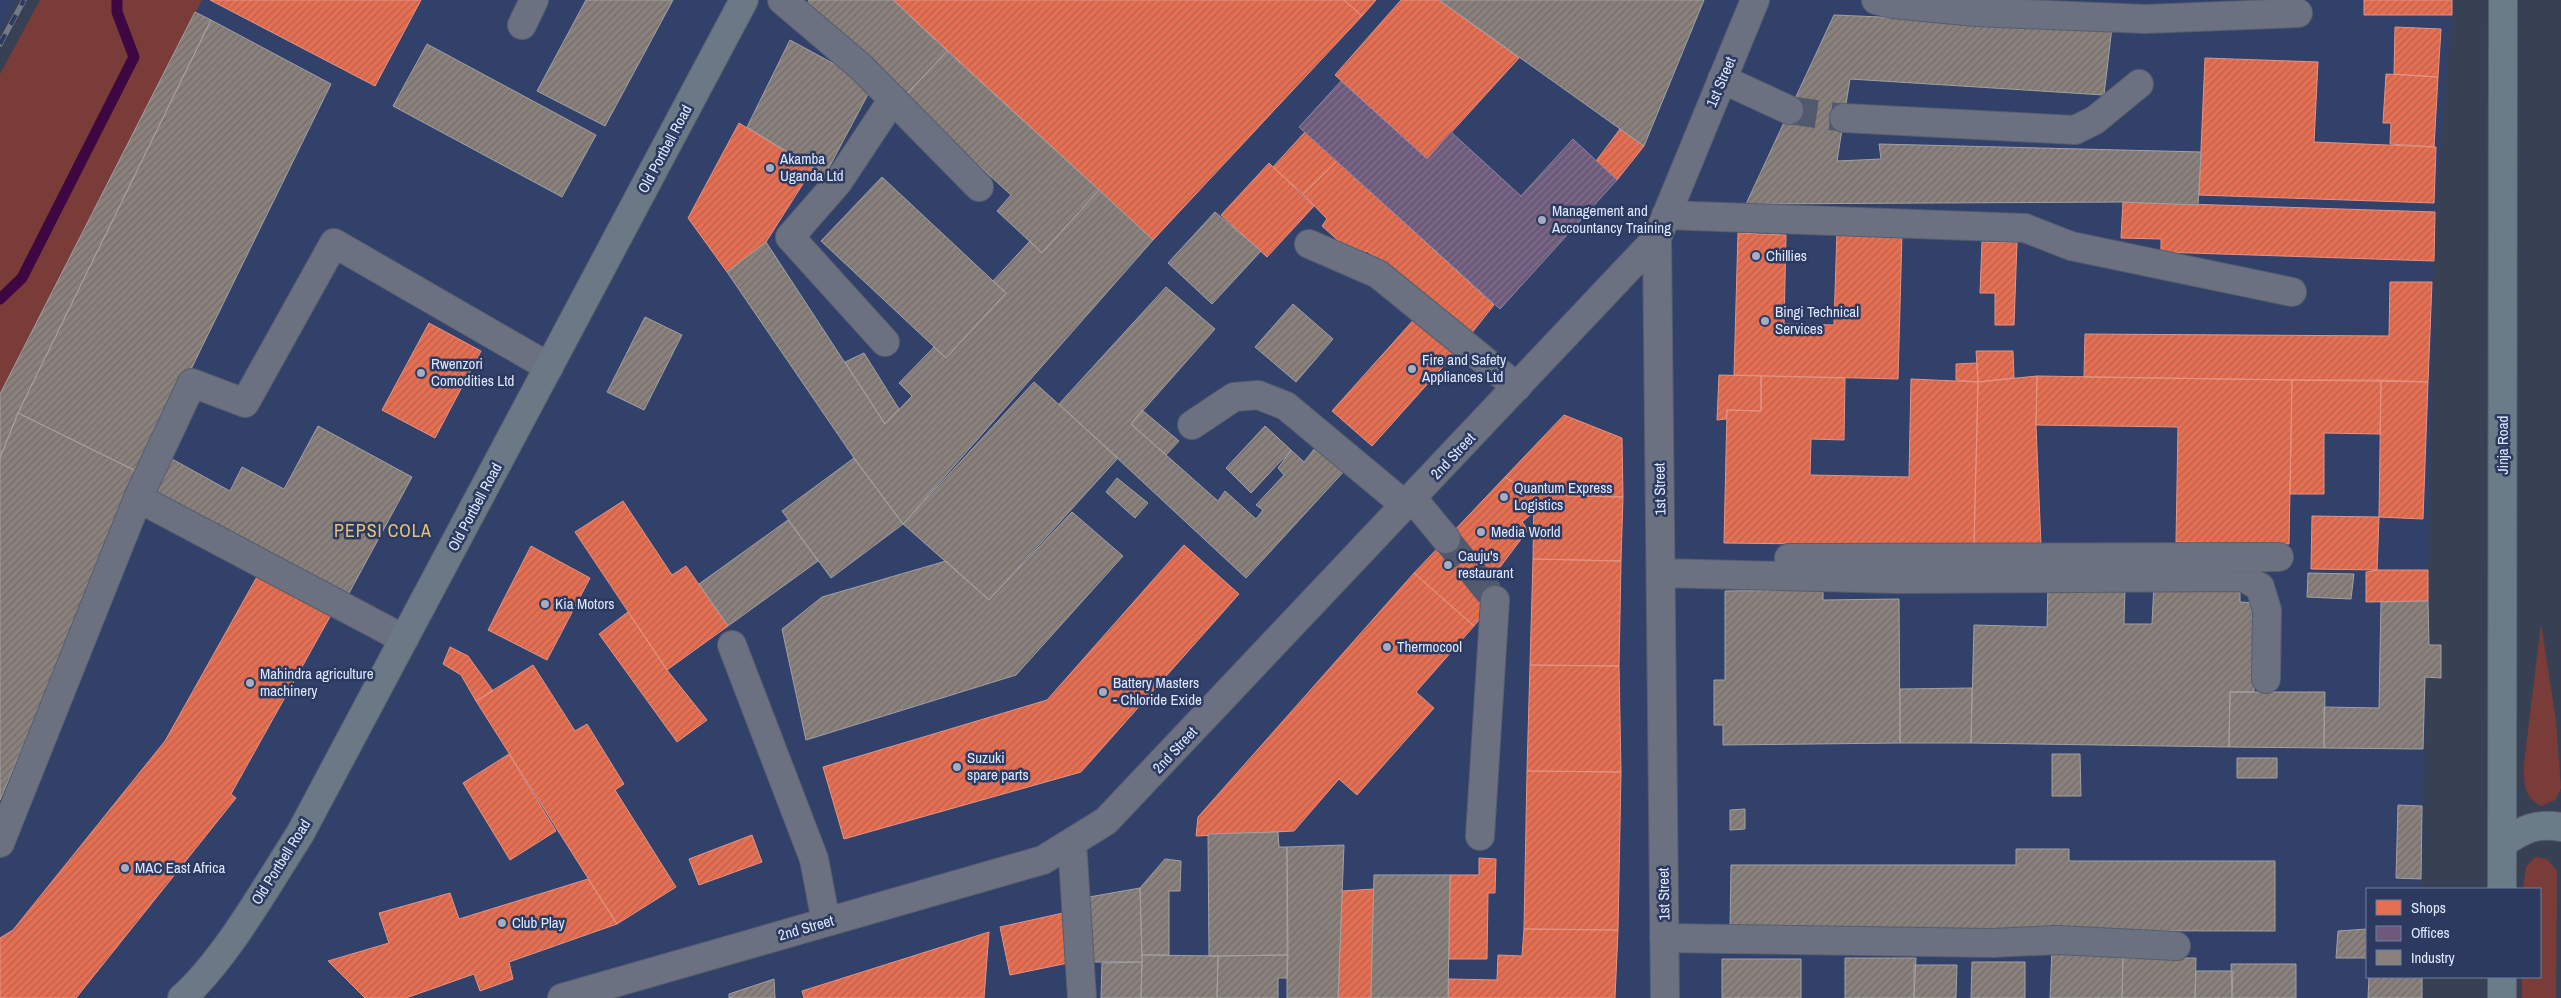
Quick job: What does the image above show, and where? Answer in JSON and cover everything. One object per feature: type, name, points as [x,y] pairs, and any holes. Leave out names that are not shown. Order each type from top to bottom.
[{"type":"highway","name":"Jinja Road","points":[[2502,888],[2503,0]]},
{"type":"highway","points":[[2503,843],[2524,828],[2546,825],[2561,827]]},
{"type":"highway","points":[[2502,978],[2502,998]]},
{"type":"main road","name":"Old Portbell Road","points":[[195,994],[300,834],[744,0]]},
{"type":"street","points":[[522,25],[534,0]]},
{"type":"street","points":[[782,0],[861,67],[979,187]]},
{"type":"street","name":"1st Street","points":[[1665,998],[1661,566],[1662,227],[1755,0]]},
{"type":"street","points":[[1876,0],[1894,4],[1976,12],[2147,10],[2298,13]]},
{"type":"street","points":[[1722,79],[1789,110]]},
{"type":"street","points":[[1844,118],[2075,130],[2095,120],[2139,84]]},
{"type":"street","points":[[886,342],[790,237],[838,182],[893,99]]},
{"type":"street","points":[[1662,227],[2026,228],[2071,246],[2292,292]]},
{"type":"street","name":"2nd Street","points":[[562,998],[1043,860],[1106,822],[1517,387],[1662,227]]},
{"type":"street","points":[[0,843],[138,498],[192,383],[244,403],[334,243],[548,368]]},
{"type":"street","points":[[1309,244],[1378,274],[1517,387]]},
{"type":"street","points":[[1192,425],[1234,397],[1258,395],[1286,406],[1409,502],[1446,539]]},
{"type":"street","points":[[138,498],[404,639]]},
{"type":"street","points":[[1661,566],[2280,557]]},
{"type":"street","points":[[1661,566],[1898,579],[2243,577],[2260,587],[2267,610],[2266,679]]},
{"type":"street","points":[[1480,836],[1495,600]]},
{"type":"street","points":[[732,645],[814,859],[826,922]]},
{"type":"street","points":[[1072,842],[1082,998]]},
{"type":"street","points":[[1664,938],[1992,943],[2057,940],[2176,946]]},
{"type":"shaded area","points":[[0,0],[17,0],[0,31]]},
{"type":"shaded area","points":[[40,0],[202,0],[0,394],[0,74]]},
{"type":"shaded area","points":[[202,0],[2453,0],[2435,212],[2422,888],[2366,888],[2366,978],[2421,978],[2420,998],[0,998],[0,458],[211,20],[195,12]]},
{"type":"shaded area","points":[[2541,623],[2556,721],[2561,788],[2555,800],[2542,806],[2531,799],[2528,794],[2524,771]]},
{"type":"shaded area","points":[[2535,857],[2547,859],[2557,871],[2556,998],[2522,998],[2522,978],[2541,978],[2541,888],[2523,888],[2526,867]]},
{"type":"building: Shops","points":[[210,0],[421,0],[375,86]]},
{"type":"building: Shops","points":[[893,0],[1344,0],[1362,16],[1153,240]]},
{"type":"building: Shops","points":[[1344,0],[1376,0],[1362,16]]},
{"type":"building: Shops","points":[[1401,0],[1439,0],[1519,58],[1427,159],[1335,75]]},
{"type":"building: Shops","points":[[2364,0],[2452,0],[2452,15],[2364,15]]},
{"type":"building: Shops","points":[[2395,27],[2441,29],[2438,77],[2394,74]]},
{"type":"building: Shops","points":[[2205,58],[2318,62],[2314,142],[2436,147],[2434,203],[2199,195]]},
{"type":"building: Shops","points":[[2386,74],[2438,77],[2434,147],[2390,144],[2391,123],[2383,123]]},
{"type":"building: Shops","points":[[739,123],[813,168],[766,242],[727,272],[688,218]]},
{"type":"building: Shops","points":[[1620,129],[1644,146],[1617,180],[1596,161]]},
{"type":"building: Shops","points":[[1305,132],[1337,161],[1303,194],[1273,167]]},
{"type":"building: Shops","points":[[1337,161],[1494,305],[1467,339],[1367,251],[1360,260],[1322,226],[1327,219],[1303,194]]},
{"type":"building: Shops","points":[[1269,163],[1314,206],[1267,257],[1221,215]]},
{"type":"building: Shops","points":[[2123,202],[2435,212],[2434,261],[2161,252],[2161,239],[2121,238]]},
{"type":"building: Shops","points":[[1837,231],[1902,233],[1898,379],[1734,375],[1738,233],[1786,235],[1784,324],[1834,325]]},
{"type":"building: Shops","points":[[1982,242],[2017,242],[2014,325],[1995,325],[1995,293],[1980,293]]},
{"type":"building: Shops","points":[[2390,282],[2432,282],[2428,382],[2084,377],[2085,334],[2389,336]]},
{"type":"building: Shops","points":[[1417,316],[1456,352],[1372,446],[1332,411]]},
{"type":"building: Shops","points":[[429,323],[481,351],[435,438],[382,410]]},
{"type":"building: Shops","points":[[1976,351],[2013,351],[2014,378],[1978,382]]},
{"type":"building: Shops","points":[[1977,363],[1978,382],[1956,380],[1956,364]]},
{"type":"building: Shops","points":[[1719,375],[1761,376],[1761,411],[1727,410],[1726,419],[1717,420]]},
{"type":"building: Shops","points":[[1761,376],[1845,378],[1844,440],[1811,439],[1810,475],[1909,477],[1911,379],[1978,382],[1974,546],[1724,543],[1727,410],[1761,411]]},
{"type":"building: Shops","points":[[2037,376],[2036,425],[2041,546],[1974,546],[1978,382]]},
{"type":"building: Shops","points":[[2037,376],[2292,380],[2289,544],[2176,542],[2178,427],[2036,425]]},
{"type":"building: Shops","points":[[2292,380],[2381,380],[2380,434],[2324,433],[2324,494],[2290,494]]},
{"type":"building: Shops","points":[[2381,380],[2428,382],[2423,519],[2379,517]]},
{"type":"building: Shops","points":[[1564,415],[1622,438],[1623,497],[1534,495],[1505,477]]},
{"type":"building: Shops","points":[[1505,477],[1534,495],[1534,512],[1522,522],[1528,530],[1491,579],[1497,583],[1495,600],[1474,626],[1414,573]]},
{"type":"building: Shops","points":[[1534,495],[1623,497],[1621,561],[1533,559]]},
{"type":"building: Shops","points":[[623,501],[672,575],[686,566],[728,626],[667,670],[575,532]]},
{"type":"building: Shops","points":[[2312,516],[2379,517],[2377,570],[2311,569]]},
{"type":"building: Shops","points":[[1184,545],[1239,594],[1081,772],[844,839],[823,767],[1047,700]]},
{"type":"building: Shops","points":[[531,546],[590,578],[547,660],[488,630]]},
{"type":"building: Shops","points":[[1533,559],[1621,561],[1619,666],[1530,665]]},
{"type":"building: Shops","points":[[2377,570],[2428,570],[2428,601],[2366,602],[2366,572]]},
{"type":"building: Shops","points":[[1414,573],[1474,626],[1416,692],[1434,708],[1357,795],[1339,779],[1294,831],[1196,836],[1198,817]]},
{"type":"building: Shops","points":[[258,575],[331,615],[231,794],[236,798],[76,998],[0,998],[0,938],[13,930],[165,741]]},
{"type":"building: Shops","points":[[628,612],[667,670],[707,720],[677,742],[599,634]]},
{"type":"building: Shops","points":[[450,647],[468,656],[493,691],[476,701],[461,675],[443,664]]},
{"type":"building: Shops","points":[[533,665],[575,731],[587,724],[624,784],[615,790],[676,887],[617,924],[476,701]]},
{"type":"building: Shops","points":[[1530,665],[1619,666],[1621,772],[1527,771]]},
{"type":"building: Shops","points":[[509,754],[556,831],[510,860],[463,783]]},
{"type":"building: Shops","points":[[1527,771],[1621,772],[1618,930],[1524,929]]},
{"type":"building: Shops","points":[[752,835],[762,862],[699,885],[689,859]]},
{"type":"building: Shops","points":[[1479,858],[1496,859],[1495,893],[1488,893],[1487,959],[1449,959],[1450,875],[1479,875]]},
{"type":"building: Shops","points":[[588,879],[617,924],[509,962],[513,979],[480,991],[474,974],[406,998],[365,998],[328,961],[389,943],[379,913],[450,893],[459,919]]},
{"type":"building: Shops","points":[[1374,889],[1371,998],[1338,998],[1342,891]]},
{"type":"building: Shops","points":[[1063,913],[1073,962],[1010,975],[1000,927]]},
{"type":"building: Shops","points":[[1524,929],[1618,930],[1615,998],[1448,998],[1449,979],[1497,980],[1498,955],[1522,956]]},
{"type":"building: Shops","points":[[989,932],[984,998],[804,998],[802,991]]},
{"type":"building: Offices","points":[[1341,81],[1427,159],[1451,132],[1521,196],[1573,139],[1617,180],[1500,309],[1299,127]]},
{"type":"building: Industry","points":[[586,0],[673,0],[605,126],[537,91]]},
{"type":"building: Industry","points":[[809,0],[893,0],[947,51],[904,97],[806,5]]},
{"type":"building: Industry","points":[[1439,0],[1704,0],[1644,146]]},
{"type":"building: Industry","points":[[195,12],[211,20],[18,413],[0,458],[0,394]]},
{"type":"building: Industry","points":[[1834,15],[2112,27],[2104,95],[1850,79],[1837,161],[1881,159],[1879,144],[2201,152],[2198,205],[2123,202],[1746,204]]},
{"type":"building: Industry","points":[[211,20],[331,84],[140,473],[18,413]]},
{"type":"building: Industry","points":[[790,40],[873,85],[825,175],[747,127]]},
{"type":"building: Industry","points":[[427,44],[596,135],[562,197],[393,106]]},
{"type":"building: Industry","points":[[947,51],[1099,190],[1042,253],[997,211],[1011,195],[904,97]]},
{"type":"building: Industry","points":[[882,177],[1006,293],[946,358],[821,241]]},
{"type":"building: Industry","points":[[1099,190],[1153,240],[903,524],[854,458],[727,272],[766,242],[885,424],[912,396],[899,383],[934,347],[946,358],[1006,293],[993,281],[1030,241],[1042,253]]},
{"type":"building: Industry","points":[[1215,212],[1261,251],[1212,304],[1168,263]]},
{"type":"building: Industry","points":[[1166,287],[1215,329],[1131,424],[1218,501],[1225,491],[1256,519],[1263,510],[1256,505],[1284,475],[1278,468],[1291,450],[1304,462],[1319,443],[1347,468],[1246,578],[1059,404]]},
{"type":"building: Industry","points":[[1293,304],[1333,339],[1296,382],[1255,347]]},
{"type":"building: Industry","points":[[645,317],[682,335],[644,410],[607,392]]},
{"type":"building: Industry","points":[[864,353],[899,409],[885,424],[845,362]]},
{"type":"building: Industry","points":[[1034,382],[1118,458],[989,600],[903,524]]},
{"type":"building: Industry","points":[[1142,410],[1179,441],[1166,455],[1131,424]]},
{"type":"building: Industry","points":[[18,413],[140,473],[0,800],[0,458]]},
{"type":"building: Industry","points":[[318,426],[412,477],[348,595],[154,491],[172,459],[230,491],[242,467],[284,489]]},
{"type":"building: Industry","points":[[1265,426],[1291,450],[1251,493],[1226,468]]},
{"type":"building: Industry","points":[[854,458],[903,524],[831,578],[782,511]]},
{"type":"building: Industry","points":[[1117,478],[1148,503],[1135,518],[1106,492]]},
{"type":"building: Industry","points":[[1072,512],[1123,556],[1016,675],[806,740],[782,629],[822,597],[946,561],[989,600]]},
{"type":"building: Industry","points":[[788,520],[818,561],[728,626],[699,584]]},
{"type":"building: Industry","points":[[2308,573],[2354,574],[2351,599],[2307,597]]},
{"type":"building: Industry","points":[[2154,583],[2240,585],[2240,602],[2256,603],[2254,692],[2230,692],[2229,747],[1971,743],[1974,625],[2047,627],[2048,585],[2125,586],[2124,624],[2152,624]]},
{"type":"building: Industry","points":[[1823,590],[1823,600],[1899,599],[1900,743],[1723,745],[1723,725],[1714,725],[1714,680],[1725,680],[1725,591]]},
{"type":"building: Industry","points":[[2428,601],[2429,645],[2441,645],[2441,678],[2425,677],[2423,749],[2324,748],[2324,707],[2379,708],[2381,602]]},
{"type":"building: Industry","points":[[1972,688],[1971,743],[1900,743],[1900,689]]},
{"type":"building: Industry","points":[[2230,692],[2325,692],[2324,748],[2229,747]]},
{"type":"building: Industry","points":[[2052,754],[2080,754],[2081,796],[2052,796]]},
{"type":"building: Industry","points":[[2237,758],[2277,758],[2277,778],[2237,778]]},
{"type":"building: Industry","points":[[2398,805],[2422,806],[2421,879],[2396,878]]},
{"type":"building: Industry","points":[[1745,809],[1745,829],[1730,830],[1730,810]]},
{"type":"building: Industry","points":[[1278,832],[1279,847],[1287,847],[1288,955],[1209,956],[1208,834]]},
{"type":"building: Industry","points":[[1344,845],[1338,998],[1287,998],[1287,847]]},
{"type":"building: Industry","points":[[2016,849],[2069,849],[2069,861],[2275,861],[2275,931],[1730,930],[1731,865],[2016,865]]},
{"type":"building: Industry","points":[[1165,859],[1181,861],[1180,891],[1169,891],[1169,955],[1142,955],[1140,888]]},
{"type":"building: Industry","points":[[1374,875],[1450,875],[1448,998],[1371,998]]},
{"type":"building: Industry","points":[[1140,888],[1142,962],[1088,962],[1089,897]]},
{"type":"building: Industry","points":[[2366,929],[2366,958],[2336,958],[2338,931]]},
{"type":"building: Industry","points":[[2052,948],[2123,949],[2122,998],[2050,998]]},
{"type":"building: Industry","points":[[1142,955],[1218,956],[1217,998],[1141,998]]},
{"type":"building: Industry","points":[[1288,955],[1287,978],[1278,978],[1278,998],[1217,998],[1218,956]]},
{"type":"building: Industry","points":[[1845,958],[1916,958],[1914,998],[1845,998]]},
{"type":"building: Industry","points":[[2123,958],[2196,958],[2195,998],[2122,998]]},
{"type":"building: Industry","points":[[1722,959],[1801,959],[1801,998],[1722,998]]},
{"type":"building: Industry","points":[[1142,962],[1141,998],[1101,998],[1102,963]]},
{"type":"building: Industry","points":[[1972,962],[2025,962],[2025,998],[1971,998]]},
{"type":"building: Industry","points":[[2231,964],[2296,964],[2296,998],[2232,998]]},
{"type":"building: Industry","points":[[1914,965],[1957,965],[1956,998],[1914,998]]},
{"type":"building: Industry","points":[[2196,971],[2233,971],[2232,998],[2195,998]]},
{"type":"building: Industry","points":[[2369,978],[2422,978],[2422,998],[2368,998]]},
{"type":"building: Industry","points":[[774,979],[775,998],[729,998],[729,994]]},
{"type":"waterway","points":[[0,299],[22,278],[134,57],[117,12],[117,0]]},
{"type":"tunnel","points":[[1789,110],[1844,118]]},
{"type":"tunnel","points":[[1446,539],[1495,600]]},
{"type":"railway","points":[[0,44],[24,0]]},
{"type":"place","name":"Akamba Uganda Ltd","points":[[770,168]]},
{"type":"place","name":"Management and Accountancy Training","points":[[1542,220]]},
{"type":"place","name":"Chillies","points":[[1756,256]]},
{"type":"place","name":"Bingi Technical Services","points":[[1765,321]]},
{"type":"place","name":"Fire and Safety Appliances Ltd","points":[[1412,369]]},
{"type":"place","name":"Rwenzori Comodities Ltd","points":[[421,373]]},
{"type":"place","name":"Quantum Express Logistics","points":[[1504,497]]},
{"type":"place","name":"Media World","points":[[1481,532]]},
{"type":"place","name":"Cauju's restaurant","points":[[1448,565]]},
{"type":"place","name":"Kia Motors","points":[[545,604]]},
{"type":"place","name":"Thermocool","points":[[1387,647]]},
{"type":"place","name":"Mahindra agriculture machinery","points":[[250,683]]},
{"type":"place","name":"Battery Masters - Chloride Exide","points":[[1103,692]]},
{"type":"place","name":"Suzuki spare parts","points":[[957,767]]},
{"type":"place","name":"MAC East Africa","points":[[125,868]]},
{"type":"place","name":"Club Play","points":[[502,923]]},
{"type":"district","name":"PEPSI COLA","points":[[383,531]]}]
